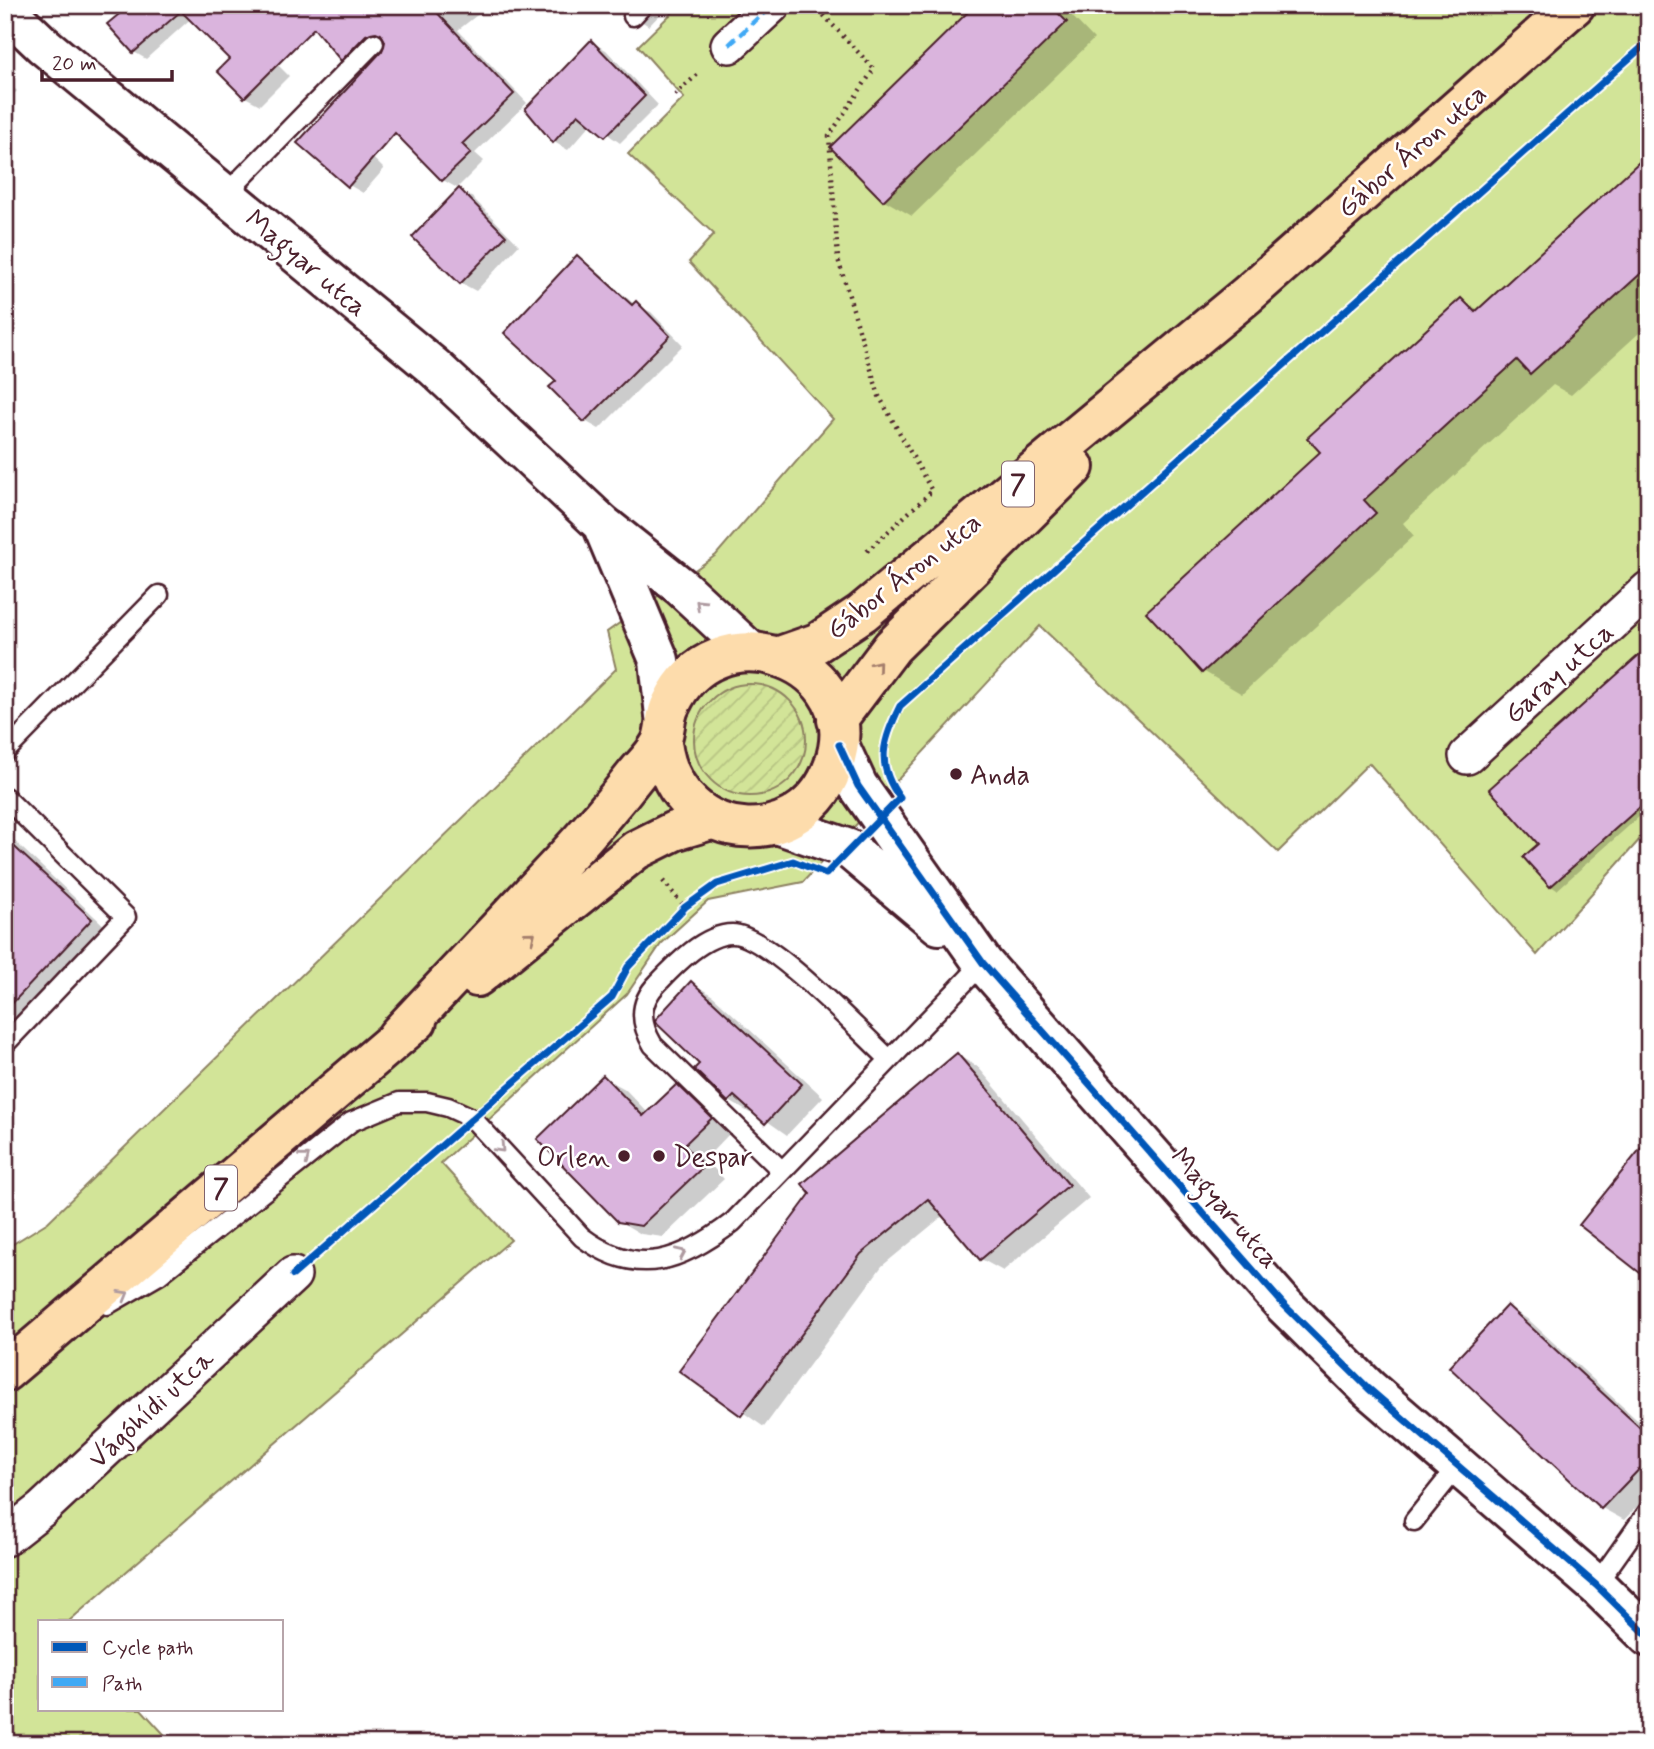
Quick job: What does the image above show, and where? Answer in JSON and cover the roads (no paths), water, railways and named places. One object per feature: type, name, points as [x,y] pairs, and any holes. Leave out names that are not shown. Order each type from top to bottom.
[{"type":"main road","name":"Gábor Áron utca","points":[[765,654],[817,643],[862,613],[1247,295],[1575,5]]},
{"type":"main road","name":"Gábor Áron utca","points":[[838,733],[892,647],[1247,295]]},
{"type":"main road","name":"7","points":[[397,1036],[606,814],[663,729],[677,690],[697,669],[722,656],[765,654]]},
{"type":"main road","points":[[765,654],[800,666],[817,681],[829,699],[838,733]]},
{"type":"main road","name":"7","points":[[663,729],[670,779],[681,796],[711,820],[733,827],[755,828],[777,824],[801,812],[820,794],[833,771],[838,733]]},
{"type":"main road","name":"7","points":[[5,1372],[397,1036],[511,952],[636,850],[674,831],[711,820]]},
{"type":"street","points":[[729,45],[772,5]]},
{"type":"street","name":"Magyar utca","points":[[5,9],[43,45],[433,367],[601,524],[765,654]]},
{"type":"street","name":"Magyar utca","points":[[601,524],[659,660],[663,729]]},
{"type":"street","name":"Garay utca","points":[[1467,755],[1649,589]]},
{"type":"street","name":"Magyar utca","points":[[838,733],[858,786],[983,963],[1292,1314],[1328,1351],[1596,1585],[1649,1637]]},
{"type":"street","name":"Magyar utca","points":[[777,824],[849,849],[983,963]]},
{"type":"street","name":"Vágóhídi utca","points":[[5,1538],[42,1509],[293,1275]]},
{"type":"lane","points":[[225,195],[374,43]]},
{"type":"lane","points":[[5,752],[159,595]]},
{"type":"lane","points":[[5,797],[127,917],[5,1044]]},
{"type":"lane","points":[[782,1171],[653,1045],[643,1023],[642,1010],[646,998],[658,983],[702,945],[717,936],[746,936],[771,950],[889,1059]]},
{"type":"lane","points":[[44,1341],[159,1275],[351,1122],[399,1102],[438,1105],[472,1118],[582,1237],[616,1259],[630,1261],[671,1258],[709,1240],[733,1222],[983,963]]},
{"type":"lane","points":[[1414,1521],[1458,1466]]},
{"type":"lane","points":[[1596,1585],[1649,1510]]},
{"type":"place","name":"Anda","points":[[956,774]]},
{"type":"place","name":"Orlen","points":[[624,1156]]},
{"type":"place","name":"Despar","points":[[659,1156]]}]
